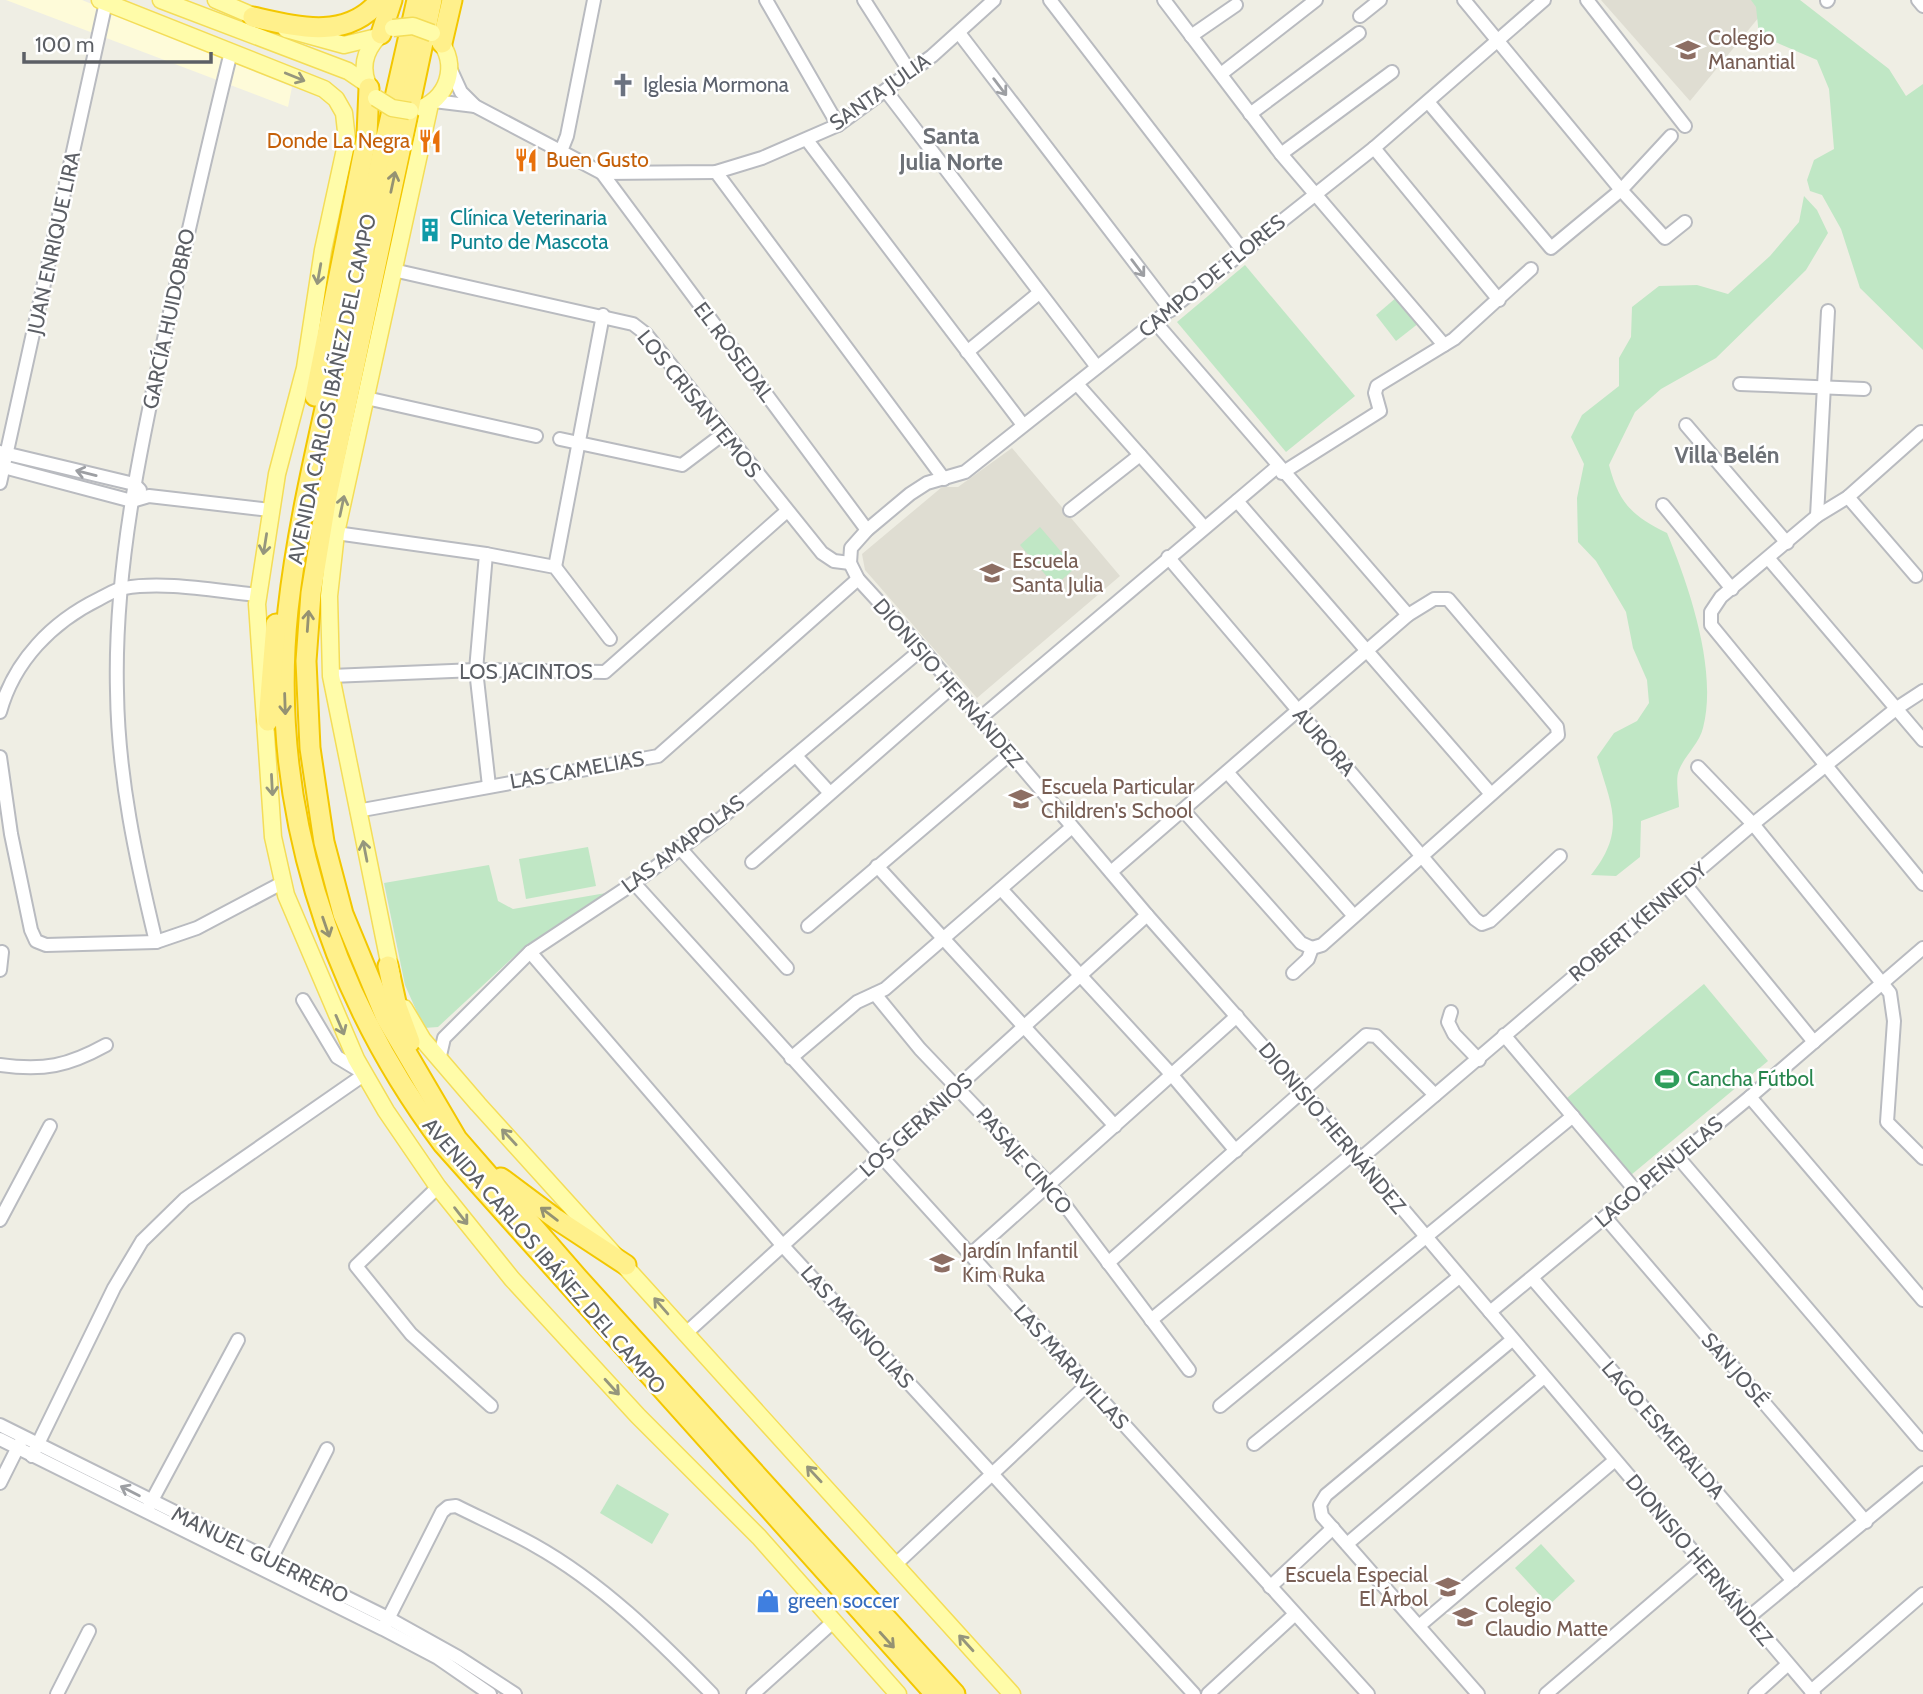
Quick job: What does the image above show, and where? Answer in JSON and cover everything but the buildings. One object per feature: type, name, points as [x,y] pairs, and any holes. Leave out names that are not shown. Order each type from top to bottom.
[{"type":"highway","points":[[253,17],[309,29],[330,29],[354,20],[380,0]]},
{"type":"highway","points":[[384,33],[393,0]]},
{"type":"highway","name":"AVENIDA CARLOS IBÁÑEZ DEL CAMPO","points":[[417,0],[308,486],[286,643],[285,710],[291,777],[303,845],[321,911],[344,974],[372,1034],[405,1091],[463,1169],[935,1694]]},
{"type":"highway","name":"AVENIDA CARLOS IBÁÑEZ DEL CAMPO","points":[[432,0],[317,545],[309,615],[306,683],[316,795],[343,914],[386,1018],[437,1105],[470,1154],[578,1278],[955,1694]]},
{"type":"highway","points":[[437,38],[452,0]]},
{"type":"highway","points":[[308,486],[311,420],[338,270],[367,135],[371,90]]},
{"type":"highway","points":[[268,721],[278,611],[303,514]]},
{"type":"highway","points":[[388,966],[405,1028],[437,1105]]},
{"type":"highway","points":[[470,1154],[556,1219],[626,1265]]},
{"type":"main road","points":[[161,0],[348,71],[392,108],[411,111],[432,103],[444,89],[450,68],[437,38],[413,26],[384,33],[357,44],[329,43],[253,17],[216,0]]},
{"type":"main road","name":"AVENIDA CARLOS IBÁÑEZ DEL CAMPO","points":[[103,1],[324,89],[341,106],[347,122],[346,147],[323,250],[304,368],[270,510],[258,595],[268,721],[273,837],[282,883],[339,1023],[365,1074],[439,1186],[512,1279],[638,1416],[758,1537],[898,1694]]},
{"type":"main road","points":[[371,90],[365,59],[384,33]]},
{"type":"main road","name":"AVENIDA CARLOS IBÁÑEZ DEL CAMPO","points":[[432,103],[336,533],[329,596],[331,676],[388,966],[402,1004],[423,1040],[439,1059],[1012,1694]]},
{"type":"street","points":[[561,151],[594,0]]},
{"type":"street","points":[[766,0],[838,125]]},
{"type":"street","points":[[864,0],[910,72]]},
{"type":"street","name":"SANTA JULIA","points":[[450,68],[461,92],[475,106],[602,173],[716,172],[807,140],[838,125],[959,33],[994,0]]},
{"type":"street","points":[[1051,0],[1243,251]]},
{"type":"street","points":[[1164,0],[1281,154],[1444,345]]},
{"type":"street","points":[[1221,75],[1316,0]]},
{"type":"street","points":[[1360,16],[1380,0]]},
{"type":"street","points":[[1464,0],[1621,190],[1665,238],[1685,222]]},
{"type":"street","name":"CAMPO DE FLORES","points":[[867,530],[927,483],[965,472],[1374,148],[1429,103],[1544,0]]},
{"type":"street","points":[[1587,0],[1685,126]]},
{"type":"street","points":[[1918,0],[1923,6]]},
{"type":"street","name":"JUAN ENRIQUE LIRA","points":[[0,483],[4,453],[103,1]]},
{"type":"street","points":[[1191,36],[1237,5]]},
{"type":"street","points":[[959,33],[1171,310]]},
{"type":"street","points":[[1251,114],[1359,33]]},
{"type":"street","name":"GARCÍA HUIDOBRO","points":[[156,942],[122,781],[117,690],[122,588],[134,484],[203,163],[231,52]]},
{"type":"street","points":[[1281,154],[1392,72]]},
{"type":"street","points":[[886,91],[1097,367]]},
{"type":"street","name":"SANTA JULIA","points":[[432,103],[475,106]]},
{"type":"street","points":[[1429,103],[1551,248],[1621,190],[1671,136]]},
{"type":"street","points":[[807,140],[1023,425]]},
{"type":"street","points":[[1374,148],[1499,300]]},
{"type":"street","points":[[716,172],[944,479]]},
{"type":"street","name":"EL ROSEDAL","points":[[602,173],[867,530]]},
{"type":"street","points":[[979,719],[1237,501],[1280,470],[1380,411],[1375,393],[1377,386],[1444,345],[1499,300],[1531,269]]},
{"type":"street","name":"LOS CRISANTEMOS","points":[[393,270],[626,320],[646,334],[822,553],[834,561],[850,563]]},
{"type":"street","points":[[967,352],[1039,293]]},
{"type":"street","points":[[1817,516],[1828,311]]},
{"type":"street","points":[[555,567],[603,315]]},
{"type":"street","points":[[1155,322],[1280,470],[1408,615]]},
{"type":"street","points":[[1077,384],[1204,527]]},
{"type":"street","points":[[1740,384],[1864,389]]},
{"type":"street","points":[[366,398],[536,436]]},
{"type":"street","points":[[1686,425],[1787,543]]},
{"type":"street","points":[[1921,432],[1848,497],[1817,516],[1721,597],[1711,612],[1711,625],[1923,884]]},
{"type":"street","points":[[559,439],[682,465],[723,433]]},
{"type":"street","points":[[4,453],[134,484],[149,496]]},
{"type":"street","points":[[1070,510],[1140,455]]},
{"type":"street","points":[[2,466],[132,501],[149,496],[270,510]]},
{"type":"street","points":[[1848,497],[1916,576]]},
{"type":"street","points":[[1237,501],[1491,794]]},
{"type":"street","points":[[1663,505],[1732,589]]},
{"type":"street","name":"LOS JACINTOS","points":[[331,676],[476,670],[605,673],[787,511]]},
{"type":"street","points":[[850,563],[851,548],[867,530]]},
{"type":"street","points":[[336,533],[486,554],[555,567],[610,639]]},
{"type":"street","points":[[486,554],[476,670],[489,786]]},
{"type":"street","name":"AURORA","points":[[1168,557],[1296,710],[1482,924],[1490,921],[1560,856]]},
{"type":"street","points":[[1769,559],[1923,740]]},
{"type":"street","name":"DIONISIO HERNÁNDEZ","points":[[850,563],[858,579],[922,649],[1147,915],[1302,1091],[1812,1693]]},
{"type":"street","name":"LAS CAMELIAS","points":[[357,811],[658,756],[858,579]]},
{"type":"street","points":[[0,712],[5,692],[21,664],[41,640],[80,609],[122,588],[199,589],[258,595]]},
{"type":"street","points":[[1111,872],[1408,615],[1441,596],[1448,598],[1557,727],[1558,734],[1322,945],[1312,948],[1301,943],[1183,810]]},
{"type":"street","name":"LAS AMAPOLAS","points":[[444,1038],[530,952],[634,883],[720,819],[922,649]]},
{"type":"street","points":[[752,862],[953,686]]},
{"type":"street","name":"ROBERT KENNEDY","points":[[1151,1320],[1435,1095],[1753,824],[1897,708],[1923,691]]},
{"type":"street","points":[[808,926],[1010,754]]},
{"type":"street","points":[[796,756],[829,792]]},
{"type":"street","points":[[0,757],[10,834],[31,930],[36,941],[58,946],[156,942],[197,928],[282,883]]},
{"type":"street","points":[[1698,767],[1753,824],[1884,982],[1894,1006],[1886,1122],[1923,1158]]},
{"type":"street","points":[[1227,772],[1354,916]]},
{"type":"street","points":[[791,1059],[857,1002],[885,989],[1072,827]]},
{"type":"street","points":[[679,847],[786,968]]},
{"type":"street","points":[[877,866],[1115,1126]]},
{"type":"street","name":"LAS MARAVILLAS","points":[[634,883],[1367,1694]]},
{"type":"street","points":[[1684,883],[1814,1042]]},
{"type":"street","points":[[1001,889],[1171,1074],[1236,1151]]},
{"type":"street","name":"LOS GERANIOS","points":[[685,1334],[1147,915]]},
{"type":"street","points":[[1293,973],[1308,959],[1312,948]]},
{"type":"street","name":"LAGO PEÑUELAS","points":[[1490,1312],[1750,1097],[1923,948]]},
{"type":"street","points":[[0,970],[2,952]]},
{"type":"street","name":"LAS MAGNOLIAS","points":[[530,952],[783,1246],[1194,1694]]},
{"type":"street","name":"PASAJE CINCO","points":[[875,993],[920,1049],[1049,1184],[1189,1370]]},
{"type":"street","name":"AVENIDA CARLOS IBÁÑEZ DEL CAMPO","points":[[303,1000],[337,1057],[365,1074]]},
{"type":"street","points":[[1451,1012],[1448,1022],[1454,1034],[1479,1059]]},
{"type":"street","points":[[970,1255],[1237,1016]]},
{"type":"street","points":[[1108,1263],[1361,1038],[1371,1034],[1376,1036],[1435,1095]]},
{"type":"street","points":[[1504,1035],[1636,1191]]},
{"type":"street","points":[[423,1040],[444,1038],[439,1059]]},
{"type":"street","points":[[0,1065],[56,1067],[82,1058],[106,1045]]},
{"type":"street","points":[[34,1450],[114,1288],[142,1241],[185,1199],[365,1074]]},
{"type":"street","points":[[1750,1097],[1923,1300]]},
{"type":"street","points":[[1220,1406],[1573,1116]]},
{"type":"street","points":[[0,1220],[50,1126]]},
{"type":"street","points":[[1677,1156],[1923,1444]]},
{"type":"street","points":[[439,1186],[356,1266],[411,1334],[491,1406]]},
{"type":"street","name":"SAN JOSÉ","points":[[1605,1217],[1866,1522]]},
{"type":"street","points":[[1254,1444],[1459,1277]]},
{"type":"street","name":"LAGO ESMERALDA","points":[[1532,1278],[1793,1581]]},
{"type":"street","points":[[148,1507],[237,1339]]},
{"type":"street","points":[[1478,1694],[1322,1516],[1320,1505],[1326,1495],[1512,1340]]},
{"type":"street","points":[[1347,1544],[1544,1377]]},
{"type":"street","points":[[896,1564],[1087,1385]]},
{"type":"street","name":"MANUEL GUERRERO","points":[[0,1425],[34,1450],[458,1657],[515,1694]]},
{"type":"street","name":"MANUEL GUERRERO","points":[[0,1439],[21,1442]]},
{"type":"street","points":[[0,1483],[21,1442]]},
{"type":"street","points":[[268,1564],[327,1449]]},
{"type":"street","points":[[1419,1626],[1614,1461]]},
{"type":"street","points":[[1749,1617],[1923,1473]]},
{"type":"street","points":[[385,1623],[448,1507],[457,1506],[535,1545],[594,1586],[651,1632],[712,1694]]},
{"type":"street","points":[[1270,1587],[1333,1528]]},
{"type":"street","points":[[1546,1694],[1700,1562]]},
{"type":"street","points":[[1812,1693],[1923,1594]]},
{"type":"street","points":[[1208,1694],[1294,1615]]},
{"type":"street","points":[[753,1694],[833,1622]]},
{"type":"street","name":"MANUEL GUERRERO","points":[[385,1623],[490,1694]]},
{"type":"street","points":[[57,1694],[89,1631]]},
{"type":"street","points":[[1755,1694],[1787,1665]]},
{"type":"shaded area","points":[[6,0],[82,0],[292,87],[288,107]]},
{"type":"shaded area","name":"Colegio Manantial","points":[[1601,0],[1773,0],[1690,101]]},
{"type":"shaded area","name":"Escuela Santa Julia","points":[[1012,448],[1120,576],[977,698],[865,570],[862,554],[942,487],[958,487]]},
{"type":"green space","points":[[1751,0],[1800,0],[1889,69],[1906,96],[1923,84],[1923,350],[1860,288],[1841,229],[1822,195],[1810,191],[1807,180],[1814,160],[1834,149],[1829,89],[1817,60],[1759,35],[1756,7]]},
{"type":"green space","points":[[1804,196],[1817,210],[1828,233],[1806,270],[1716,358],[1661,389],[1635,412],[1609,465],[1617,489],[1629,507],[1645,521],[1667,533],[1699,629],[1707,681],[1707,705],[1701,734],[1678,774],[1679,807],[1641,821],[1640,857],[1616,876],[1591,875],[1609,844],[1613,818],[1597,757],[1614,733],[1637,721],[1649,703],[1647,680],[1633,648],[1626,612],[1596,561],[1578,542],[1577,498],[1584,464],[1571,437],[1582,415],[1619,386],[1619,358],[1631,337],[1632,307],[1659,286],[1697,285],[1728,294],[1770,256],[1799,222]]},
{"type":"green space","points":[[1245,265],[1355,396],[1286,452],[1177,322]]},
{"type":"green space","points":[[1397,297],[1419,323],[1396,341],[1376,315]]},
{"type":"green space","points":[[1040,527],[1075,568],[1055,586],[1020,545]]},
{"type":"green space","points":[[588,847],[596,886],[526,899],[519,859]]},
{"type":"green space","points":[[489,865],[498,901],[513,909],[606,893],[521,950],[438,1027],[424,1028],[405,985],[384,883]]},
{"type":"green space","name":"Cancha Fútbol","points":[[1704,984],[1768,1061],[1631,1175],[1567,1098]]},
{"type":"green space","points":[[617,1484],[669,1514],[652,1544],[600,1513]]},
{"type":"green space","points":[[1541,1544],[1575,1581],[1549,1605],[1515,1568]]},
{"type":"place","name":"Colegio Manantial","points":[[1688,50]]},
{"type":"place","name":"Iglesia Mormona","points":[[623,85]]},
{"type":"place","name":"Donde La Negra","points":[[430,141]]},
{"type":"place","name":"Buen Gusto","points":[[526,160]]},
{"type":"place","name":"Clínica Veterinaria Punto de Mascota","points":[[430,230]]},
{"type":"place","name":"Escuela Santa Julia","points":[[992,573]]},
{"type":"place","name":"Escuela Particular Children's School","points":[[1021,799]]},
{"type":"place","name":"Cancha Fútbol","points":[[1667,1079]]},
{"type":"place","name":"Jardín Infantil Kim Ruka","points":[[942,1263]]},
{"type":"place","name":"Escuela Especial El Árbol","points":[[1448,1587]]},
{"type":"place","name":"green soccer","points":[[768,1601]]},
{"type":"place","name":"Colegio Claudio Matte","points":[[1465,1617]]},
{"type":"district","name":"Santa Julia Norte","points":[[951,149]]},
{"type":"district","name":"Villa Belén","points":[[1727,455]]}]
